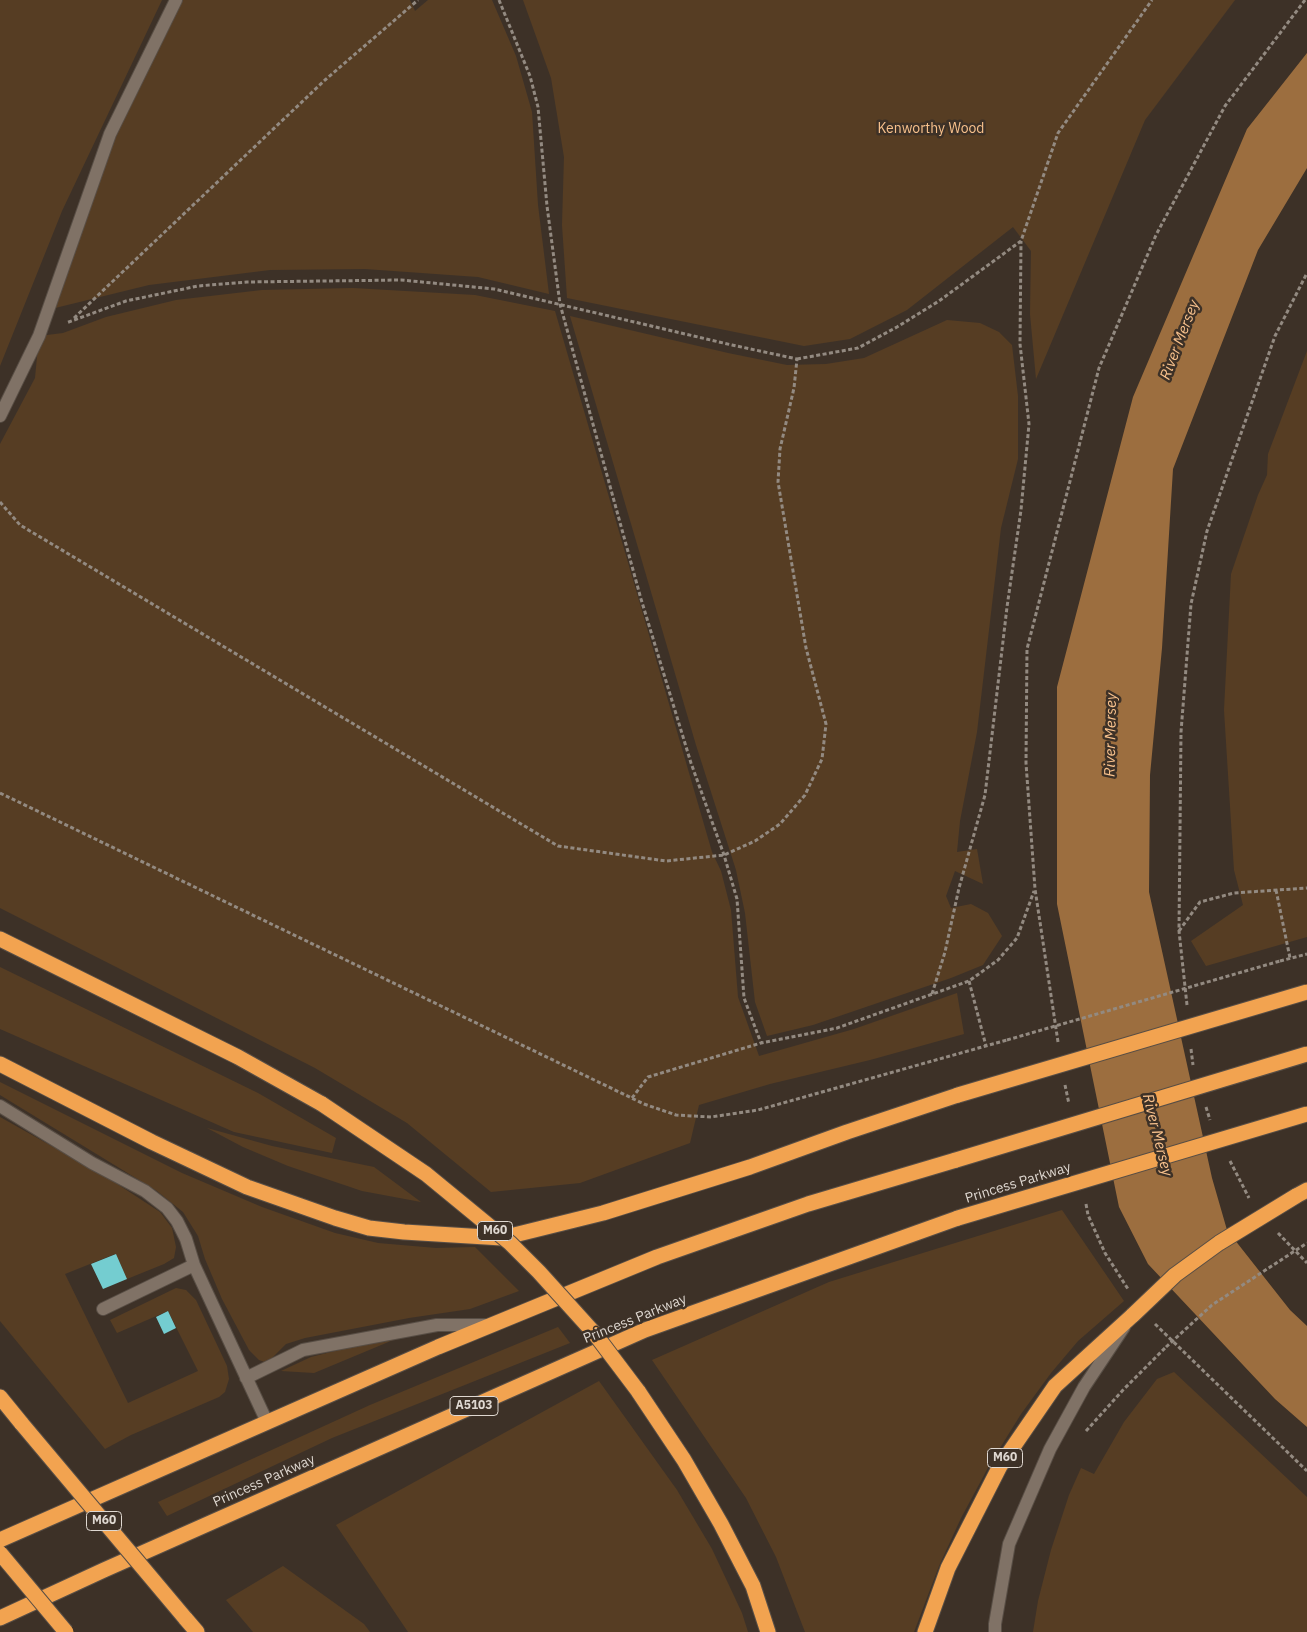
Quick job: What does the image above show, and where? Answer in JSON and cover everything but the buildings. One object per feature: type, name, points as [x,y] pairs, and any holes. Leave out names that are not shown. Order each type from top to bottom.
[{"type":"highway","name":"M60","points":[[0,939],[238,1057],[322,1104],[426,1174],[510,1243],[540,1272],[595,1334],[638,1391],[684,1460],[721,1524],[752,1586],[768,1632]]},
{"type":"highway","points":[[0,1062],[144,1137],[247,1187],[369,1228],[502,1238],[604,1214],[750,1168],[847,1132],[958,1095],[1307,992]]},
{"type":"highway","points":[[0,1540],[492,1325],[657,1257],[808,1204],[1307,1054]]},
{"type":"highway","name":"Princess Parkway","points":[[0,1618],[645,1330],[958,1218],[1307,1114]]},
{"type":"highway","points":[[1133,1315],[1175,1275],[1219,1243],[1302,1193]]},
{"type":"highway","name":"M60","points":[[926,1632],[948,1568],[1000,1466],[1055,1386],[1133,1315]]},
{"type":"highway","name":"M60","points":[[0,1397],[196,1632]]},
{"type":"highway","points":[[0,1553],[63,1629]]},
{"type":"lane","points":[[0,416],[39,336],[110,134],[176,0]]},
{"type":"lane","points":[[0,1106],[92,1163],[145,1191],[167,1208],[177,1221],[186,1239],[194,1265],[267,1422]]},
{"type":"lane","points":[[103,1309],[194,1265]]},
{"type":"lane","points":[[995,1632],[1009,1544],[1050,1449],[1084,1387],[1133,1315]]},
{"type":"lane","points":[[246,1378],[303,1350],[437,1324],[492,1325]]},
{"type":"path","points":[[418,0],[325,80],[72,320],[126,301],[198,286],[247,282],[401,280],[494,290],[797,359],[858,348],[939,301],[1020,241]]},
{"type":"path","points":[[499,0],[530,76],[538,107],[547,206],[560,304],[641,599],[691,763],[724,855],[737,899],[744,998],[760,1043]]},
{"type":"path","points":[[932,994],[945,952],[959,888],[985,795],[1007,607],[1021,510],[1029,424],[1020,344],[1020,241],[1058,133],[1152,0]]},
{"type":"path","points":[[632,1098],[648,1077],[760,1043],[837,1028],[968,981],[998,960],[1017,938],[1035,890],[1026,763],[1027,649],[1099,368],[1156,235],[1224,106],[1305,0]]},
{"type":"path","points":[[1187,1009],[1178,930],[1181,732],[1191,604],[1207,531],[1252,401],[1275,336],[1307,272]]},
{"type":"path","points":[[0,502],[20,525],[558,846],[666,861],[724,855],[755,842],[780,824],[805,795],[822,759],[826,724],[806,648],[778,482],[780,449],[794,388],[797,359]]},
{"type":"path","points":[[0,793],[632,1098],[676,1115],[711,1117],[758,1110],[1307,954]]},
{"type":"path","points":[[1178,930],[1200,902],[1234,893],[1307,888]]},
{"type":"path","points":[[1276,890],[1290,958]]},
{"type":"path","points":[[968,981],[986,1046]]},
{"type":"path","points":[[1191,1048],[1193,1068]]},
{"type":"path","points":[[1204,1101],[1212,1126]]},
{"type":"path","points":[[1230,1161],[1252,1204]]},
{"type":"path","points":[[1276,1231],[1307,1263]]},
{"type":"path","points":[[1082,1436],[1123,1390],[1212,1305],[1307,1243]]},
{"type":"path","points":[[1253,1419],[1307,1471]]},
{"type":"green space","points":[[0,0],[162,0],[62,211],[0,366]]},
{"type":"green space","points":[[181,0],[410,0],[415,11],[428,0],[492,0],[516,56],[532,112],[538,205],[549,294],[478,277],[365,269],[270,270],[149,285],[51,309],[91,193],[135,94]]},
{"type":"green space","name":"Kenworthy Wood","points":[[523,0],[1235,0],[1145,120],[1036,379],[1030,314],[1031,251],[1013,227],[907,310],[850,339],[804,346],[567,298],[562,225],[564,157],[551,78]]},
{"type":"green space","points":[[353,288],[475,295],[555,311],[712,852],[721,871],[731,910],[738,997],[759,1056],[854,1029],[957,993],[964,1034],[870,1060],[770,1084],[699,1105],[690,1143],[580,1183],[491,1192],[407,1123],[315,1068],[0,908],[0,444],[35,378],[39,336],[63,333],[106,317],[176,300],[262,290]]},
{"type":"green space","points":[[570,316],[787,365],[826,364],[864,358],[947,320],[980,323],[999,332],[1012,345],[1018,396],[1018,459],[1001,528],[977,732],[960,821],[957,852],[977,849],[983,884],[955,871],[946,896],[951,908],[971,904],[988,913],[1002,936],[983,965],[951,978],[813,1025],[767,1036],[755,1002],[745,913],[736,870],[696,745]]},
{"type":"green space","points":[[1307,351],[1307,937],[1206,966],[1191,941],[1243,905],[1234,870],[1224,710],[1231,574],[1258,495],[1267,475],[1268,454]]},
{"type":"green space","points":[[0,967],[258,1093],[336,1138],[332,1153],[234,1132],[0,1029]]},
{"type":"green space","points":[[0,1082],[182,1173],[262,1207],[335,1233],[378,1243],[436,1248],[475,1247],[519,1291],[470,1309],[409,1318],[305,1338],[286,1344],[267,1363],[259,1360],[249,1350],[222,1299],[205,1259],[198,1236],[183,1212],[157,1191],[0,1095]]},
{"type":"green space","points":[[0,1117],[105,1176],[160,1212],[172,1228],[176,1247],[174,1258],[164,1264],[127,1279],[115,1254],[65,1274],[128,1403],[198,1371],[168,1311],[117,1333],[110,1320],[176,1288],[186,1290],[196,1300],[227,1366],[229,1379],[225,1392],[219,1397],[131,1435],[105,1449],[0,1321]]},
{"type":"green space","points":[[207,1128],[272,1146],[374,1167],[421,1202],[362,1191],[288,1166],[243,1147]]},
{"type":"green space","points":[[1062,1210],[1124,1301],[1078,1341],[1051,1373],[1021,1414],[990,1464],[961,1518],[939,1566],[914,1632],[805,1632],[776,1557],[746,1498],[652,1360],[829,1282]]},
{"type":"green space","points":[[558,1327],[570,1343],[332,1438],[167,1516],[158,1502],[370,1405]]},
{"type":"green space","points":[[398,1338],[314,1373],[281,1371],[311,1357]]},
{"type":"green space","points":[[1174,1372],[1307,1497],[1307,1632],[1033,1632],[1038,1601],[1051,1550],[1069,1495],[1081,1468],[1094,1474],[1124,1422],[1157,1379]]},
{"type":"green space","points":[[599,1381],[677,1490],[712,1549],[742,1613],[748,1632],[408,1632],[336,1525]]},
{"type":"green space","points":[[283,1566],[364,1624],[370,1632],[253,1632],[226,1600]]},
{"type":"water","name":"River Mersey","points":[[1307,53],[1307,168],[1258,250],[1173,469],[1162,648],[1150,775],[1149,892],[1212,1178],[1227,1230],[1290,1310],[1307,1326],[1307,1427],[1275,1399],[1148,1264],[1119,1207],[1057,904],[1057,687],[1133,397],[1247,129]]}]
